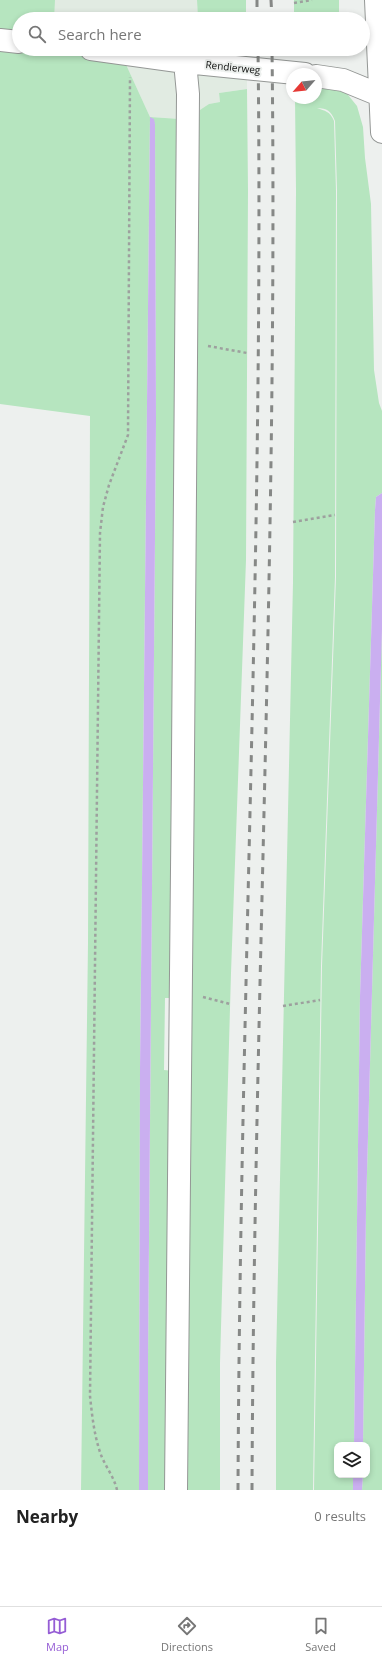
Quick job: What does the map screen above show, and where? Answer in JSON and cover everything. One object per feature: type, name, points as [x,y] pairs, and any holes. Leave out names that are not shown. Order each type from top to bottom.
[{"type":"street","points":[[376,0],[382,96],[382,132]]},
{"type":"street","points":[[0,40],[12,41]]},
{"type":"street","name":"Rendierweg","points":[[144,56],[184,62],[286,72]]},
{"type":"street","points":[[176,1490],[184,800],[187,344],[188,94],[184,62]]},
{"type":"street","points":[[322,77],[343,80],[382,96]]},
{"type":"path","points":[[294,3],[312,0]]},
{"type":"path","points":[[117,1490],[112,1476],[100,1453],[92,1422],[90,1396],[100,533],[103,507],[109,485],[128,435],[130,56]]},
{"type":"path","points":[[203,346],[247,353]]},
{"type":"path","points":[[293,522],[335,515]]},
{"type":"path","points":[[195,996],[230,1004]]},
{"type":"path","points":[[283,1006],[320,1000]]},
{"type":"shaded area","points":[[0,0],[197,0],[198,12],[12,12]]},
{"type":"shaded area","points":[[104,56],[247,56],[247,89],[219,93],[220,102],[209,104],[199,120],[150,117],[123,58]]},
{"type":"shaded area","points":[[150,117],[154,119],[155,124],[156,421],[148,1490],[139,1490],[140,1069]]},
{"type":"shaded area","points":[[382,493],[382,629],[366,1209],[363,1442],[354,1442],[360,996],[376,497]]},
{"type":"shaded area","points":[[353,1478],[363,1478],[362,1490],[353,1490]]},
{"type":"green space","points":[[0,0],[55,0],[54,12],[12,12],[12,32],[0,31]]},
{"type":"green space","points":[[197,0],[246,0],[246,12],[198,12]]},
{"type":"green space","points":[[294,0],[339,0],[339,12],[294,12]]},
{"type":"green space","points":[[0,45],[12,48],[12,56],[104,56],[123,58],[150,117],[180,119],[173,998],[165,998],[164,1070],[174,1071],[170,1490],[148,1490],[156,421],[155,124],[150,118],[140,1069],[139,1490],[81,1490],[88,943],[90,416],[0,404]]},
{"type":"green space","points":[[322,84],[344,90],[357,106],[363,127],[365,158],[371,204],[374,370],[379,403],[382,411],[382,493],[376,497],[375,510],[360,996],[354,1442],[334,1442],[334,1478],[353,1478],[353,1490],[314,1490],[322,966],[336,577],[337,190],[335,121],[328,111],[323,109],[317,108],[329,113],[334,121],[336,191],[335,577],[321,966],[313,1490],[276,1490],[276,1363],[293,582],[296,191],[295,104],[322,104]]},
{"type":"green space","points":[[247,89],[248,191],[246,560],[231,973],[220,1363],[220,1490],[185,1490],[199,120],[200,110],[209,104],[220,102],[219,93]]},
{"type":"green space","points":[[382,629],[382,1490],[362,1490],[363,1478],[370,1478],[370,1442],[363,1442],[366,1209]]},
{"type":"railway","points":[[257,0],[257,12]]},
{"type":"railway","points":[[271,0],[272,12]]},
{"type":"railway","points":[[238,1490],[243,1130],[258,409],[258,56]]},
{"type":"railway","points":[[252,1490],[257,1130],[272,409],[272,56]]}]
